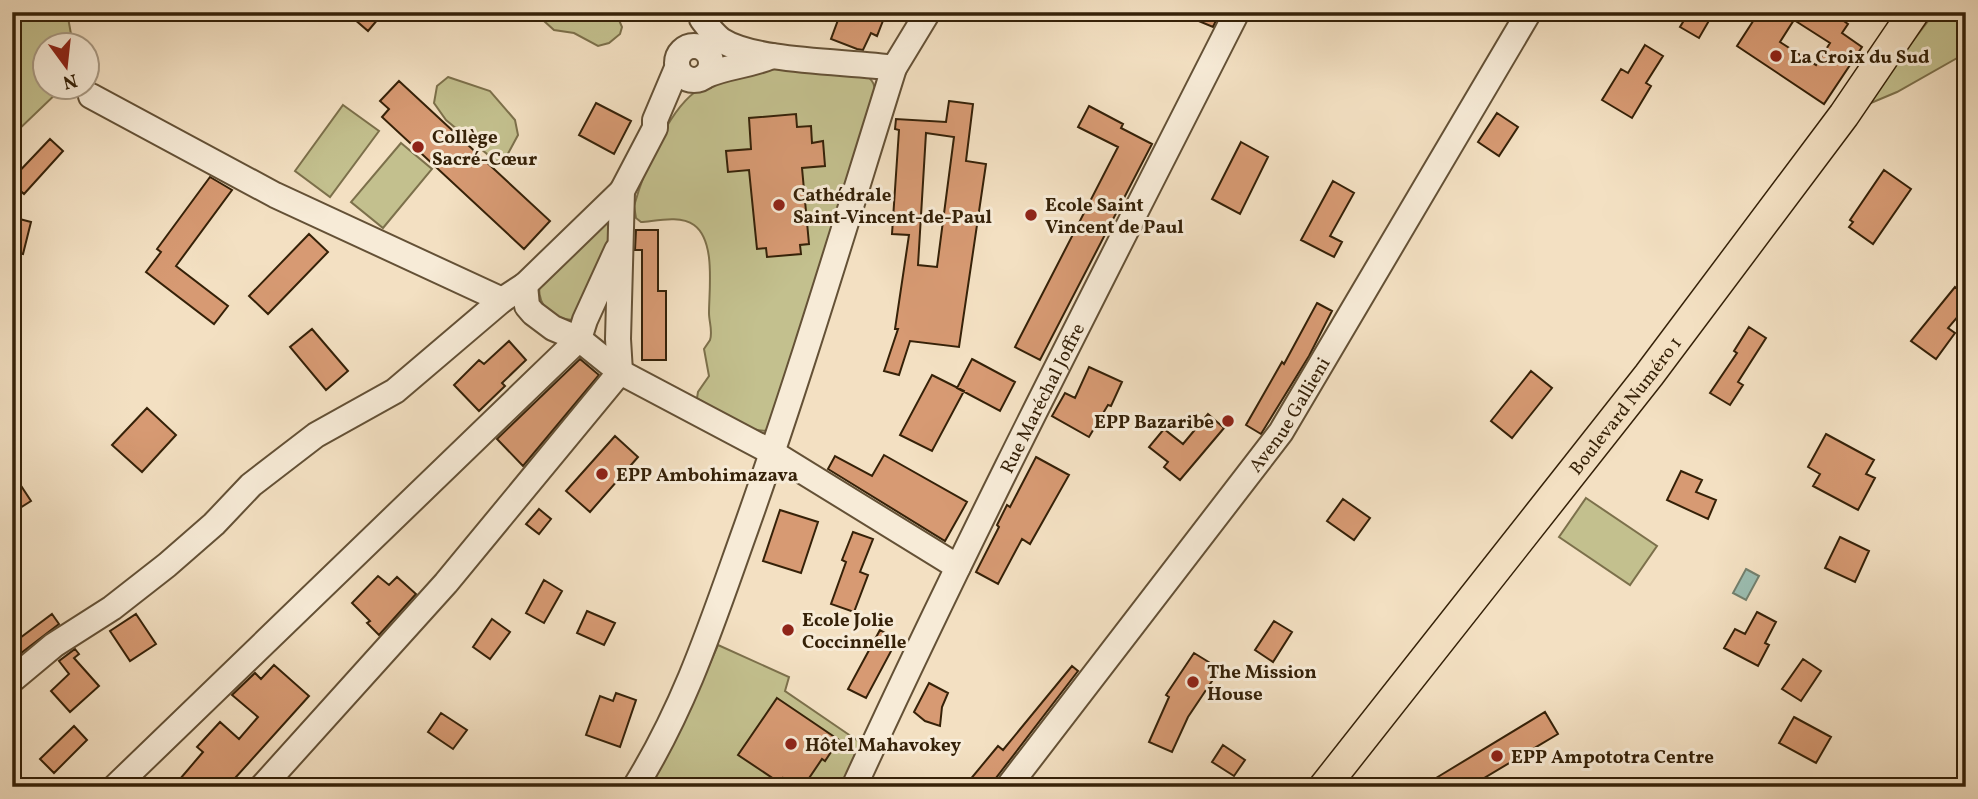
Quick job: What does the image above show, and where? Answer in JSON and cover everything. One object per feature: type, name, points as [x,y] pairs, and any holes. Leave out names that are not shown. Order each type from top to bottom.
[{"type":"main road","name":"Boulevard Numéro 1","points":[[1324,787],[1649,375],[1844,115],[1914,12]]},
{"type":"street","points":[[635,787],[658,751],[706,644],[773,453],[894,68],[928,12]]},
{"type":"street","name":"Rue Maréchal Joffre","points":[[854,787],[914,656],[1089,300],[1237,12]]},
{"type":"street","name":"Avenue Gallieni","points":[[1008,787],[1281,432],[1528,12]]},
{"type":"street","points":[[699,15],[714,35],[737,47],[772,56],[894,68]]},
{"type":"street","points":[[699,15],[706,50]]},
{"type":"street","points":[[12,680],[54,645],[111,608],[167,565],[214,524],[251,485],[273,468],[316,435],[395,391],[502,300],[525,285],[622,191],[655,128],[671,112],[689,70],[699,15]]},
{"type":"street","points":[[689,70],[690,46],[706,50],[737,47]]},
{"type":"street","points":[[689,70],[720,69],[772,56]]},
{"type":"street","points":[[102,102],[275,195],[502,300]]},
{"type":"street","points":[[262,787],[446,583],[620,372],[622,191]]},
{"type":"street","points":[[115,787],[579,339],[585,320],[621,243]]},
{"type":"street","points":[[525,285],[527,306],[533,313],[553,328],[579,339],[620,372],[773,453],[958,567]]},
{"type":"shaded area","points":[[12,12],[67,12],[71,32],[32,32],[32,102],[47,102],[12,136]]},
{"type":"shaded area","points":[[534,12],[605,12],[612,19],[619,20],[622,27],[620,34],[609,43],[598,46],[574,33],[554,30]]},
{"type":"shaded area","points":[[1935,12],[1966,12],[1966,53],[1897,92],[1871,103],[1871,96]]},
{"type":"shaded area","points":[[756,67],[831,69],[859,73],[872,81],[875,94],[770,430],[762,431],[733,420],[697,398],[709,376],[704,349],[711,333],[710,266],[706,242],[701,232],[694,225],[682,220],[641,222],[636,218],[634,206],[657,144],[684,102],[709,83]]},
{"type":"shaded area","points":[[448,77],[490,91],[515,120],[518,135],[504,161],[493,161],[446,120],[434,103],[437,86]]},
{"type":"shaded area","points":[[343,105],[379,131],[330,197],[295,171]]},
{"type":"shaded area","points":[[401,143],[432,169],[383,228],[351,202]]},
{"type":"shaded area","points":[[608,222],[614,232],[572,320],[558,317],[544,306],[539,287],[601,224]]},
{"type":"shaded area","points":[[1586,498],[1657,546],[1630,585],[1559,537]]},
{"type":"shaded area","points":[[718,645],[789,677],[785,691],[864,745],[845,787],[650,787],[682,727]]},
{"type":"water","points":[[1746,569],[1759,576],[1746,600],[1733,593]]},
{"type":"building","points":[[346,12],[384,12],[368,31]]},
{"type":"building","points":[[841,12],[871,12],[884,18],[877,36],[871,33],[863,50],[831,39]]},
{"type":"building","points":[[1177,12],[1220,12],[1213,27]]},
{"type":"building","points":[[1689,12],[1714,12],[1699,38],[1680,27]]},
{"type":"building","name":"La Croix du Sud","points":[[1759,12],[1831,12],[1848,24],[1842,33],[1862,47],[1824,104],[1737,46]],"holes":[[[1794,20],[1830,43],[1816,65],[1780,42]]]},
{"type":"building","points":[[1645,45],[1663,56],[1646,83],[1651,86],[1632,118],[1602,100],[1621,69],[1628,73]]},
{"type":"building","points":[[399,81],[550,221],[524,249],[382,117],[389,109],[380,101]]},
{"type":"building","points":[[949,101],[973,104],[966,161],[986,164],[959,347],[910,341],[899,375],[884,371],[898,329],[895,329],[909,235],[892,234],[899,130],[895,129],[896,119],[946,122]],"holes":[[[926,133],[954,137],[937,267],[918,265]]]},
{"type":"building","points":[[596,103],[631,121],[614,154],[579,135]]},
{"type":"building","points":[[1089,106],[1123,124],[1121,128],[1152,144],[1040,360],[1015,347],[1118,147],[1078,127]]},
{"type":"building","points":[[1497,113],[1518,127],[1499,156],[1478,142]]},
{"type":"building","name":"Cathédrale Saint-Vincent-de-Paul","points":[[796,114],[797,127],[811,126],[812,143],[823,141],[825,166],[802,168],[809,244],[800,245],[801,254],[767,257],[766,248],[757,249],[749,170],[728,172],[726,151],[751,149],[749,118]]},
{"type":"building","points":[[50,139],[63,151],[24,194],[12,183],[12,179]]},
{"type":"building","points":[[1241,142],[1268,157],[1240,214],[1212,199]]},
{"type":"building","points":[[1884,170],[1911,189],[1873,244],[1849,227],[1853,222],[1850,220]]},
{"type":"building","points":[[210,177],[232,190],[176,266],[228,306],[214,324],[146,272],[161,252],[157,249]]},
{"type":"building","points":[[1333,181],[1354,193],[1330,236],[1342,242],[1334,257],[1301,240]]},
{"type":"building","points":[[12,217],[31,222],[23,254],[12,252]]},
{"type":"building","points":[[636,230],[658,230],[658,291],[666,291],[666,360],[642,360],[642,250],[635,250]]},
{"type":"building","points":[[309,234],[328,252],[268,314],[249,296]]},
{"type":"building","points":[[1955,287],[1966,296],[1966,307],[1948,328],[1955,333],[1936,359],[1911,341]]},
{"type":"building","points":[[1317,303],[1332,311],[1309,356],[1261,434],[1246,425],[1282,362],[1284,364]]},
{"type":"building","points":[[1749,327],[1766,338],[1738,382],[1743,385],[1730,405],[1710,393],[1737,353],[1734,351]]},
{"type":"building","points":[[312,329],[348,371],[326,390],[290,347]]},
{"type":"building","points":[[509,341],[526,360],[502,383],[505,386],[479,411],[454,385],[479,360],[484,364]]},
{"type":"building","points":[[580,359],[599,375],[523,466],[497,439]]},
{"type":"building","points":[[972,359],[1015,382],[1000,411],[957,388]]},
{"type":"building","points":[[1089,367],[1122,382],[1111,406],[1108,405],[1089,437],[1052,416],[1065,393],[1075,398]]},
{"type":"building","points":[[1531,371],[1552,388],[1512,438],[1491,421]]},
{"type":"building","points":[[932,375],[964,391],[932,451],[900,435]]},
{"type":"building","points":[[147,408],[176,435],[142,472],[112,445]]},
{"type":"building","points":[[1208,414],[1224,428],[1180,480],[1164,467],[1168,462],[1149,447],[1164,429],[1183,444]]},
{"type":"building","points":[[1826,434],[1874,460],[1866,474],[1875,478],[1858,510],[1813,486],[1820,474],[1808,467]]},
{"type":"building","name":"EPP Ambohimazava","points":[[615,436],[638,457],[590,512],[566,491]]},
{"type":"building","points":[[884,455],[967,502],[945,541],[828,469],[835,456],[872,476]]},
{"type":"building","points":[[1036,457],[1069,475],[1030,544],[1022,539],[998,584],[976,572],[1007,505],[1010,507]]},
{"type":"building","points":[[1681,471],[1702,480],[1696,492],[1716,500],[1708,519],[1667,500]]},
{"type":"building","points":[[12,472],[31,501],[12,513]]},
{"type":"building","points":[[1343,499],[1370,518],[1354,540],[1327,521]]},
{"type":"building","points":[[539,509],[551,519],[539,534],[526,524]]},
{"type":"building","points":[[780,510],[818,522],[801,573],[763,561]]},
{"type":"building","points":[[853,532],[873,539],[860,572],[868,575],[854,612],[831,604],[846,562],[842,560]]},
{"type":"building","points":[[1840,537],[1869,551],[1855,582],[1825,568]]},
{"type":"building","points":[[378,576],[389,585],[397,577],[416,594],[379,635],[367,623],[370,621],[352,603]]},
{"type":"building","points":[[544,580],[562,591],[544,623],[526,613]]},
{"type":"building","points":[[587,611],[615,623],[604,645],[577,633]]},
{"type":"building","points":[[1757,612],[1776,622],[1765,643],[1769,645],[1758,666],[1724,648],[1735,629],[1745,634]]},
{"type":"building","points":[[52,614],[59,624],[12,660],[12,644]]},
{"type":"building","points":[[136,614],[156,644],[130,661],[110,631]]},
{"type":"building","points":[[492,619],[510,632],[490,659],[473,647]]},
{"type":"building","points":[[1274,621],[1292,632],[1273,662],[1255,650]]},
{"type":"building","points":[[880,630],[897,640],[866,698],[848,689]]},
{"type":"building","points":[[75,649],[79,654],[74,658],[99,686],[70,712],[51,691],[69,674],[59,661]]},
{"type":"building","points":[[1194,653],[1220,669],[1188,717],[1172,752],[1149,742],[1169,697],[1166,695]]},
{"type":"building","points":[[1803,659],[1821,671],[1801,701],[1782,689]]},
{"type":"building","points":[[274,665],[309,696],[227,787],[189,787],[180,779],[203,752],[197,747],[220,722],[239,739],[258,717],[232,695],[255,673],[261,679]]},
{"type":"building","points":[[1072,666],[1078,671],[996,778],[993,787],[964,787],[998,746],[1003,750]]},
{"type":"building","points":[[929,683],[948,693],[942,707],[940,726],[925,721],[914,712]]},
{"type":"building","points":[[616,693],[636,700],[620,747],[586,735],[600,696],[613,701]]},
{"type":"building","name":"Hôtel Mahavokey","points":[[777,698],[839,740],[803,787],[796,787],[783,778],[780,783],[738,755]]},
{"type":"building","name":"EPP Ampototra Centre","points":[[1545,712],[1558,734],[1469,787],[1441,787],[1436,778]]},
{"type":"building","points":[[441,713],[467,730],[453,749],[428,732]]},
{"type":"building","points":[[1794,717],[1831,737],[1816,763],[1779,743]]},
{"type":"building","points":[[74,726],[87,740],[54,773],[40,759]]},
{"type":"building","points":[[1223,745],[1245,760],[1234,776],[1212,762]]},
{"type":"place","name":"La Croix du Sud","points":[[1776,56]]},
{"type":"place","name":"Collège Sacré-Cœur","points":[[418,147]]},
{"type":"place","name":"Cathédrale Saint-Vincent-de-Paul","points":[[779,205]]},
{"type":"place","name":"Ecole Saint Vincent de Paul","points":[[1031,215]]},
{"type":"place","name":"EPP Bazaribe","points":[[1228,421]]},
{"type":"place","name":"EPP Ambohimazava","points":[[602,474]]},
{"type":"place","name":"Ecole Jolie Coccinnelle","points":[[788,630]]},
{"type":"place","name":"The Mission House","points":[[1193,682]]},
{"type":"place","name":"Hôtel Mahavokey","points":[[791,744]]},
{"type":"place","name":"EPP Ampototra Centre","points":[[1497,756]]}]
